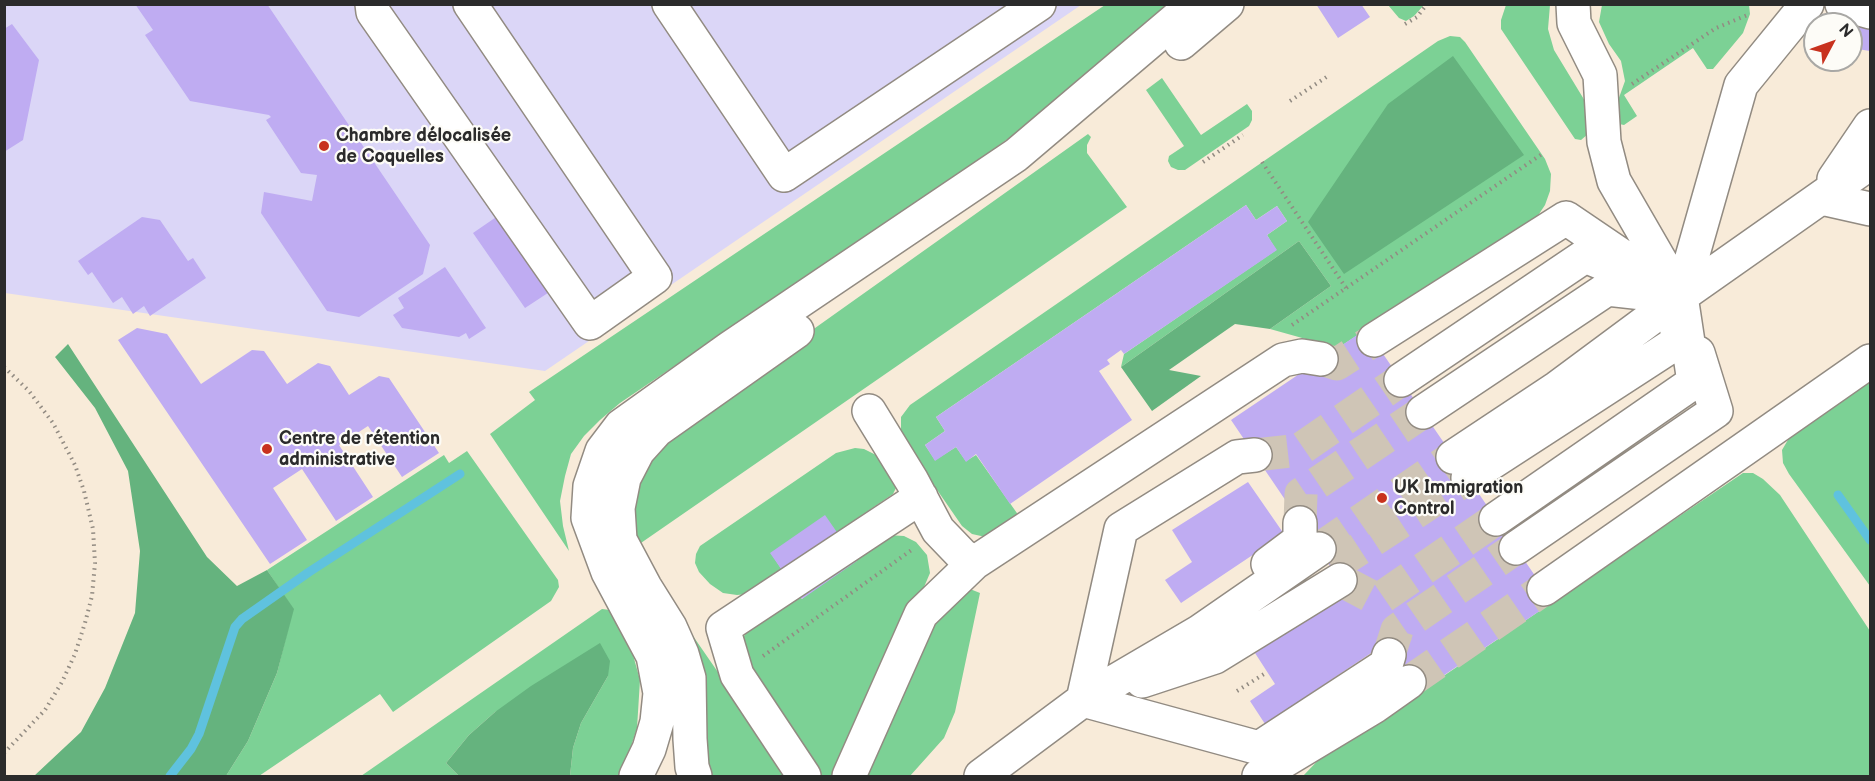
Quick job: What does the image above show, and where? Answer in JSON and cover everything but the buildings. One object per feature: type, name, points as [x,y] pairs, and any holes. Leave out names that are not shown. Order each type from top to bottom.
[{"type":"lane","points":[[372,4],[373,12],[590,324],[655,277],[470,4]]},
{"type":"lane","points":[[669,4],[784,175],[1039,4]]},
{"type":"lane","points":[[636,777],[649,749],[657,722],[660,693],[653,656],[608,572],[588,518],[590,486],[602,451],[621,426],[730,348],[1016,155],[1194,4]]},
{"type":"lane","points":[[695,777],[690,739],[689,678],[682,654],[670,627],[620,540],[618,508],[624,478],[638,451],[657,430],[680,411],[1033,167],[1227,4]]},
{"type":"lane","points":[[1516,548],[1716,411],[1681,296],[1614,181],[1594,105],[1563,47],[1555,25],[1559,4]]},
{"type":"lane","points":[[1574,4],[1574,24],[1600,75],[1604,142]]},
{"type":"lane","points":[[1592,4],[1589,17],[1612,66],[1614,85],[1619,98],[1610,111],[1604,142]]},
{"type":"lane","points":[[1496,519],[1694,382],[1681,296],[1741,85],[1807,4]]},
{"type":"lane","points":[[1842,4],[1870,12]]},
{"type":"lane","points":[[1821,198],[1870,126]]},
{"type":"lane","points":[[1460,467],[1557,388],[1681,296],[1870,163]]},
{"type":"lane","points":[[1821,198],[1870,183]]},
{"type":"lane","points":[[1821,198],[1870,196]]},
{"type":"lane","points":[[1821,198],[1870,207]]},
{"type":"lane","points":[[1374,340],[1566,219],[1681,296]]},
{"type":"lane","points":[[1401,380],[1585,256],[1681,296]]},
{"type":"lane","points":[[1423,412],[1607,289],[1681,296]]},
{"type":"lane","points":[[849,777],[921,614],[974,563],[1283,360],[1302,356],[1321,359]]},
{"type":"lane","points":[[1544,589],[1870,361]]},
{"type":"lane","points":[[869,411],[921,497],[938,530],[962,555],[974,563]]},
{"type":"lane","points":[[1083,700],[1121,529],[1237,457],[1255,455]]},
{"type":"lane","points":[[804,777],[737,675],[723,628],[921,497]]},
{"type":"lane","points":[[981,777],[1083,700],[1323,555]]},
{"type":"lane","points":[[1083,700],[1259,748],[1386,665],[1389,655]]},
{"type":"lane","points":[[1259,777],[1287,766],[1409,682]]},
{"type":"path","points":[[1405,24],[1417,17],[1427,4]]},
{"type":"path","points":[[1619,98],[1624,89],[1716,28],[1750,14]]},
{"type":"path","points":[[1290,101],[1328,76]]},
{"type":"path","points":[[1203,162],[1244,135]]},
{"type":"path","points":[[1290,326],[1542,154]]},
{"type":"path","points":[[1262,162],[1346,288]]},
{"type":"path","points":[[4,367],[29,391],[53,423],[75,465],[93,529],[95,563],[92,596],[85,623],[75,654],[62,682],[45,710],[4,753]]},
{"type":"path","points":[[754,662],[921,543]]},
{"type":"path","points":[[1237,691],[1264,674]]},
{"type":"shaded area","points":[[5,5],[1081,5],[545,371],[5,293]]},
{"type":"green space","points":[[1105,5],[1168,5],[1016,133],[620,403],[584,436],[571,454],[560,501],[569,551],[490,434],[535,400],[529,392]]},
{"type":"green space","points":[[1388,5],[1424,5],[1406,21],[1399,18]]},
{"type":"green space","points":[[1506,5],[1550,5],[1548,29],[1554,50],[1591,111],[1588,134],[1581,140],[1575,139],[1501,29],[1501,20]]},
{"type":"green space","points":[[1602,5],[1749,5],[1750,14],[1743,33],[1713,69],[1707,69],[1693,48],[1624,95],[1637,116],[1624,125],[1619,124],[1616,106],[1625,81],[1621,61],[1609,44],[1599,22]]},
{"type":"green space","points":[[1450,36],[1460,37],[1465,42],[1545,159],[1551,174],[1550,191],[1537,217],[1338,348],[1270,329],[1331,286],[1299,241],[1121,367],[1124,354],[1276,250],[1267,235],[1287,221],[1277,206],[1256,220],[1246,205],[936,417],[945,431],[925,445],[935,460],[956,447],[966,461],[976,455],[1019,516],[990,538],[972,534],[962,526],[904,442],[901,417],[910,405],[1438,41]]},
{"type":"green space","points":[[1453,56],[1524,155],[1344,274],[1308,222],[1388,104]]},
{"type":"green space","points":[[1162,78],[1201,135],[1247,104],[1252,111],[1249,126],[1185,170],[1171,167],[1168,161],[1169,156],[1184,146],[1146,90]]},
{"type":"green space","points":[[1088,134],[1091,137],[1087,145],[1087,153],[1127,207],[638,545],[632,525],[632,502],[649,457],[718,397]]},
{"type":"green space","points":[[1299,241],[1331,286],[1270,329],[1235,324],[1169,370],[1201,376],[1152,411],[1121,367]]},
{"type":"green space","points":[[68,344],[207,557],[237,586],[267,570],[294,609],[277,673],[248,741],[226,776],[34,776],[81,732],[105,688],[135,613],[140,551],[128,471],[95,408],[55,357]]},
{"type":"green space","points":[[1870,375],[1870,586],[1789,474],[1783,463],[1782,450],[1795,428]]},
{"type":"green space","points":[[855,448],[864,449],[878,456],[897,486],[893,494],[837,532],[771,553],[782,570],[748,594],[723,593],[699,572],[695,563],[700,546],[836,453]]},
{"type":"green space","points":[[467,451],[558,580],[559,587],[551,601],[393,712],[380,694],[259,776],[226,776],[248,741],[277,673],[293,609],[267,570],[444,455],[449,463]]},
{"type":"green space","points":[[1743,473],[1753,473],[1780,495],[1870,631],[1870,776],[1303,776],[1326,752],[1417,694]]},
{"type":"green space","points":[[888,535],[904,536],[916,542],[927,555],[930,573],[924,587],[892,636],[833,776],[815,776],[741,664],[741,644],[753,624],[797,593],[802,599],[853,556]]},
{"type":"green space","points":[[970,589],[980,593],[955,712],[944,738],[910,776],[857,776],[936,617]]},
{"type":"green space","points":[[662,591],[784,768],[787,776],[711,776]]},
{"type":"green space","points":[[602,609],[610,610],[630,644],[640,680],[637,728],[626,762],[618,776],[570,776],[573,748],[581,723],[608,676],[495,712],[469,735],[446,763],[459,776],[361,776]]},
{"type":"green space","points":[[600,643],[610,661],[608,676],[581,723],[573,748],[570,776],[459,776],[446,763],[469,735],[495,712],[531,686]]},
{"type":"waterway","points":[[170,776],[191,749],[199,734],[235,627],[242,619],[309,572],[460,474]]},
{"type":"waterway","points":[[1838,495],[1870,540]]},
{"type":"tunnel","points":[[1321,359],[1337,364],[1374,340]]},
{"type":"tunnel","points":[[1255,455],[1299,450],[1401,380]]},
{"type":"tunnel","points":[[1300,523],[1301,494],[1423,412]]},
{"type":"tunnel","points":[[1319,549],[1453,457]]},
{"type":"tunnel","points":[[1332,567],[1468,478]]},
{"type":"tunnel","points":[[1340,580],[1378,600],[1496,519]]},
{"type":"tunnel","points":[[1389,655],[1397,630],[1516,548]]},
{"type":"tunnel","points":[[1409,682],[1544,589]]},
{"type":"place","name":"Chambre délocalisée de Coquelles","points":[[324,146]]},
{"type":"place","name":"Centre de rétention administrative","points":[[267,449]]},
{"type":"place","name":"UK Immigration Control","points":[[1382,498]]}]
